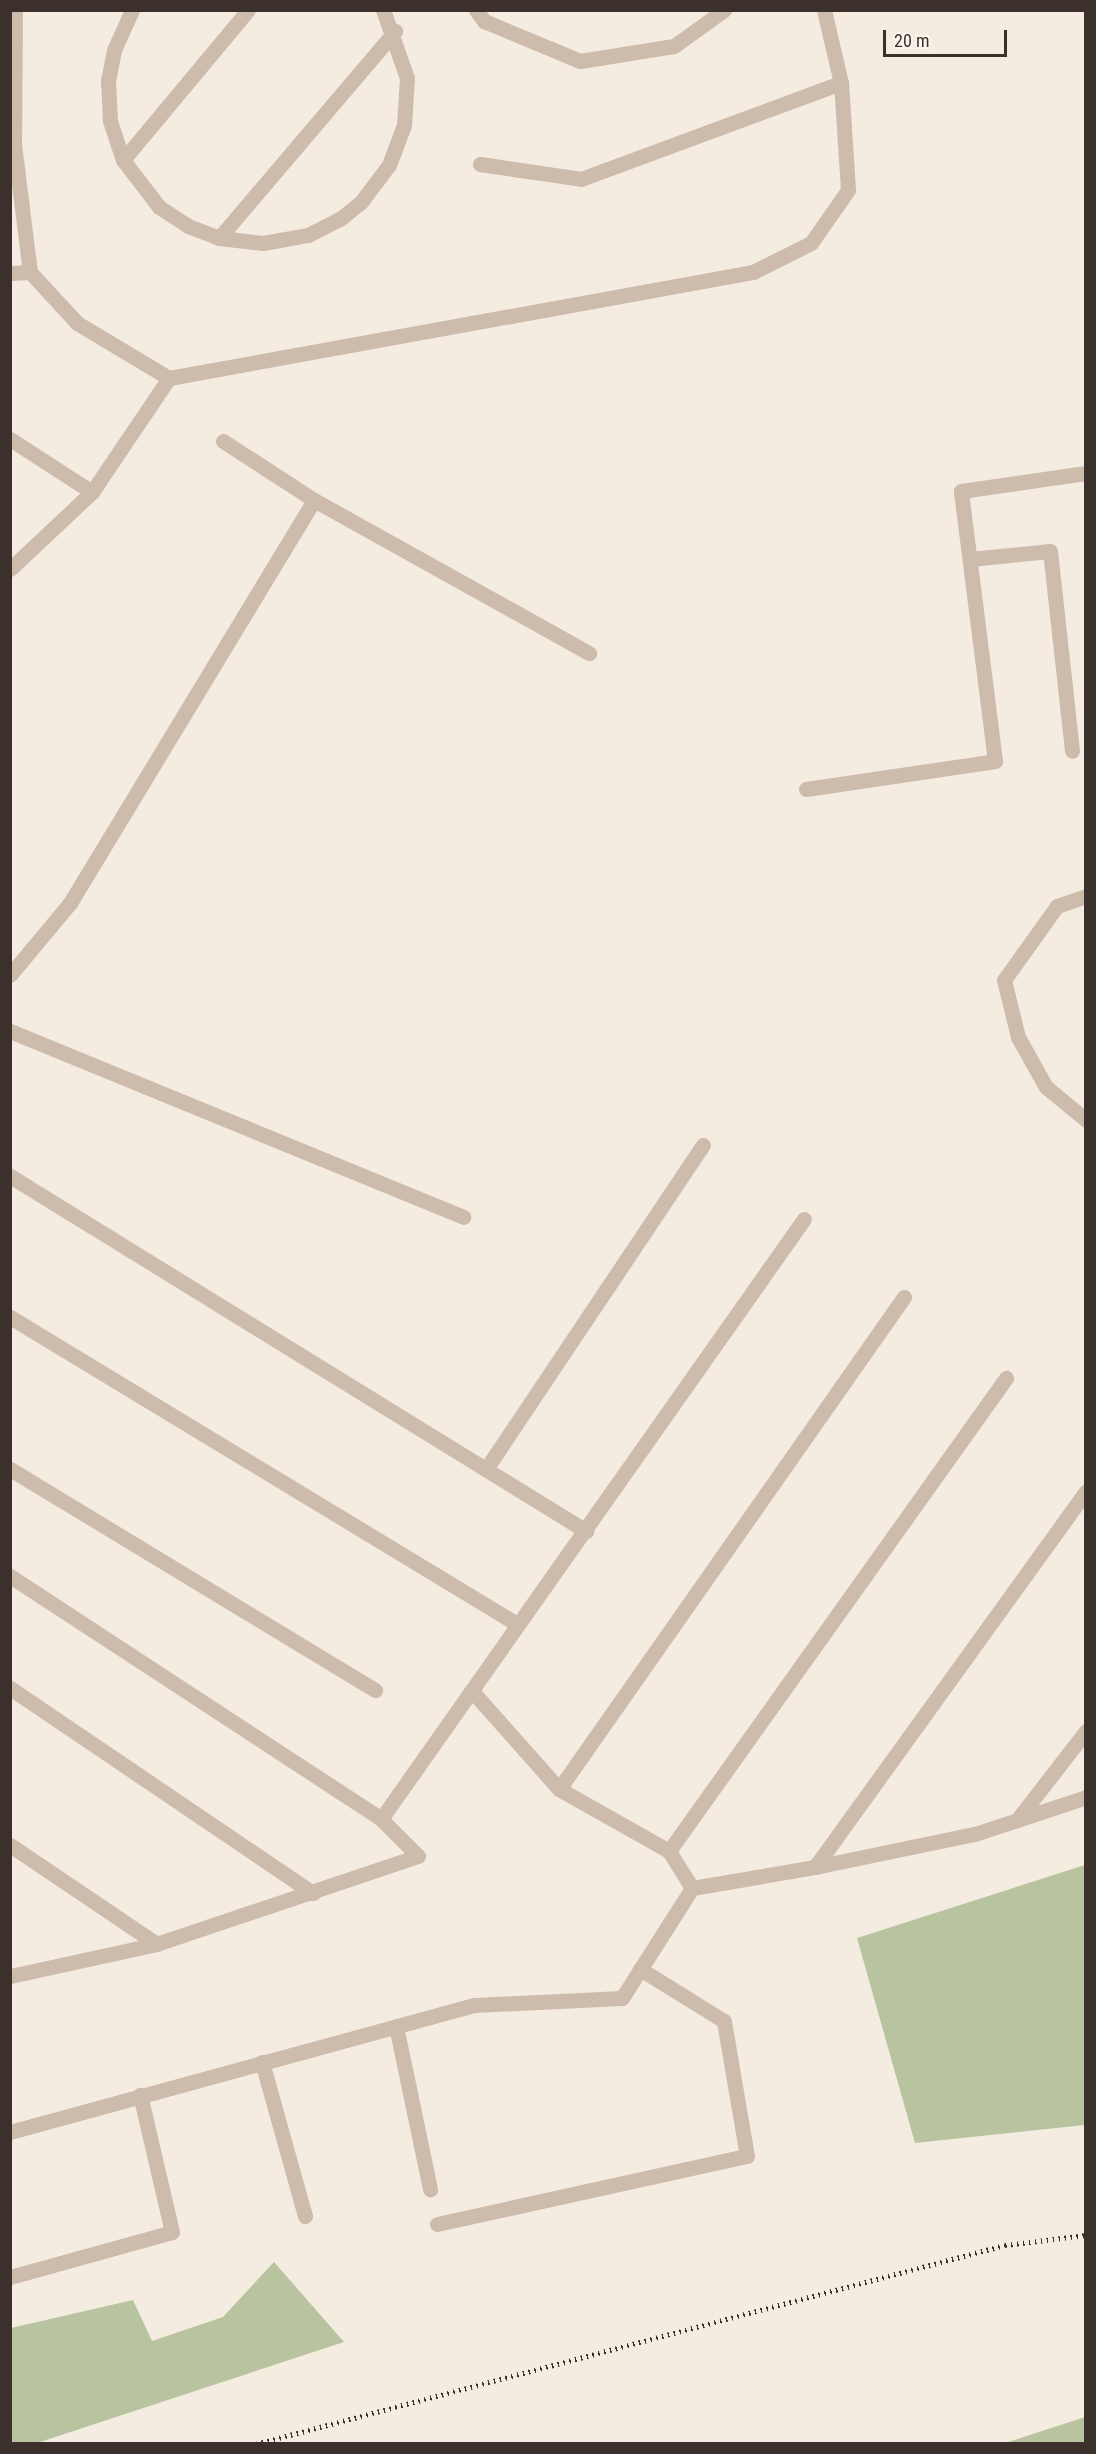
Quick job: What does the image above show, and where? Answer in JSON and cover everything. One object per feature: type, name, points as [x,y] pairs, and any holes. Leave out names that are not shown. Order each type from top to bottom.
[{"type":"lane","points":[[132,10],[114,50],[108,81],[110,121],[123,160],[159,207],[219,238],[263,243],[308,235],[340,219],[375,186],[395,152],[408,101],[405,61],[395,31],[383,10]]},
{"type":"lane","points":[[123,160],[248,10]]},
{"type":"lane","points":[[476,10],[484,21],[580,61],[674,46],[724,10]]},
{"type":"lane","points":[[14,16],[12,144],[30,272],[77,323],[169,378],[753,272],[811,243],[848,190],[841,83],[824,10]]},
{"type":"lane","points":[[219,238],[395,31]]},
{"type":"lane","points":[[480,164],[581,179],[841,83]]},
{"type":"lane","points":[[10,273],[30,272]]},
{"type":"lane","points":[[10,569],[92,492],[169,378]]},
{"type":"lane","points":[[10,439],[92,492]]},
{"type":"lane","points":[[223,441],[314,500],[589,653]]},
{"type":"lane","points":[[806,789],[995,761],[961,491],[1086,473]]},
{"type":"lane","points":[[10,975],[70,903],[314,500]]},
{"type":"lane","points":[[970,559],[1050,551],[1072,751]]},
{"type":"lane","points":[[1086,896],[1057,906],[1004,980],[1018,1037],[1046,1087],[1086,1120]]},
{"type":"lane","points":[[10,1031],[463,1217]]},
{"type":"lane","points":[[486,1469],[703,1145]]},
{"type":"lane","points":[[10,1176],[586,1531]]},
{"type":"lane","points":[[381,1820],[804,1219]]},
{"type":"lane","points":[[559,1789],[904,1297]]},
{"type":"lane","points":[[10,1317],[517,1624]]},
{"type":"lane","points":[[669,1851],[1006,1378]]},
{"type":"lane","points":[[10,1469],[375,1690]]},
{"type":"lane","points":[[815,1867],[1086,1491]]},
{"type":"lane","points":[[10,1576],[381,1820],[418,1856],[157,1944],[10,1977]]},
{"type":"lane","points":[[10,1688],[313,1893]]},
{"type":"lane","points":[[471,1690],[559,1789],[669,1851],[692,1888]]},
{"type":"lane","points":[[1017,1820],[1086,1731]]},
{"type":"lane","points":[[10,2132],[474,2005],[622,1998],[692,1888],[815,1867],[975,1834],[1086,1797]]},
{"type":"lane","points":[[10,1845],[157,1944]]},
{"type":"lane","points":[[437,2224],[747,2156],[724,2020],[640,1969]]},
{"type":"lane","points":[[396,2026],[430,2189]]},
{"type":"lane","points":[[262,2062],[305,2216]]},
{"type":"lane","points":[[10,2277],[172,2232],[140,2096]]},
{"type":"green space","points":[[1085,1865],[1085,2125],[915,2143],[857,1938]]},
{"type":"green space","points":[[274,2262],[344,2342],[37,2443],[11,2443],[11,2328],[133,2300],[152,2341],[223,2317]]},
{"type":"green space","points":[[1085,2417],[1085,2443],[1005,2443]]},
{"type":"railway","points":[[256,2444],[1005,2245],[1086,2235]]}]
